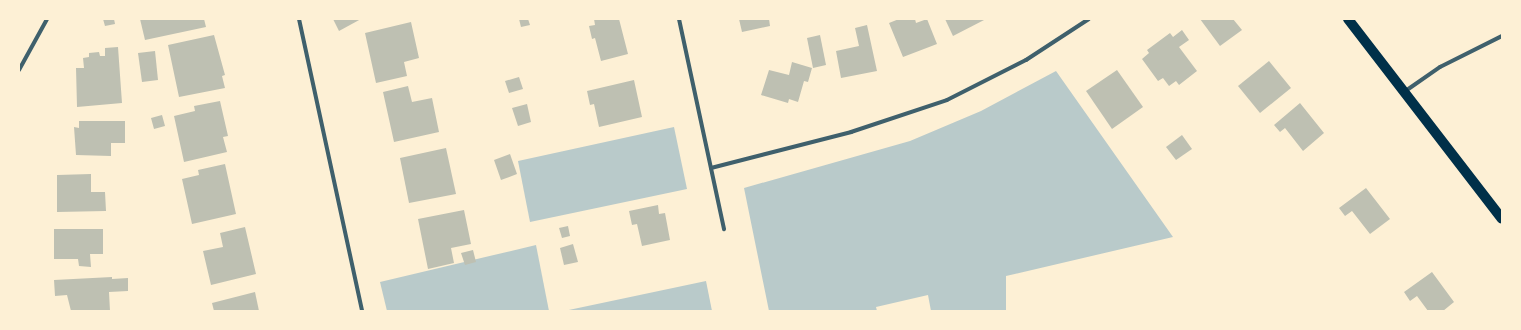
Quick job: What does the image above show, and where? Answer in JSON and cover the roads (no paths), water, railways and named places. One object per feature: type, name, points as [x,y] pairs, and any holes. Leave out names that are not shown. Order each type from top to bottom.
[{"type":"main road","points":[[1348,19],[1502,219]]},
{"type":"street","points":[[19,70],[47,19]]},
{"type":"street","points":[[299,19],[362,311]]},
{"type":"street","points":[[679,19],[724,229]]},
{"type":"street","points":[[711,168],[851,132],[947,100],[1026,60],[1089,19]]},
{"type":"street","points":[[1404,92],[1440,67],[1502,36]]}]
